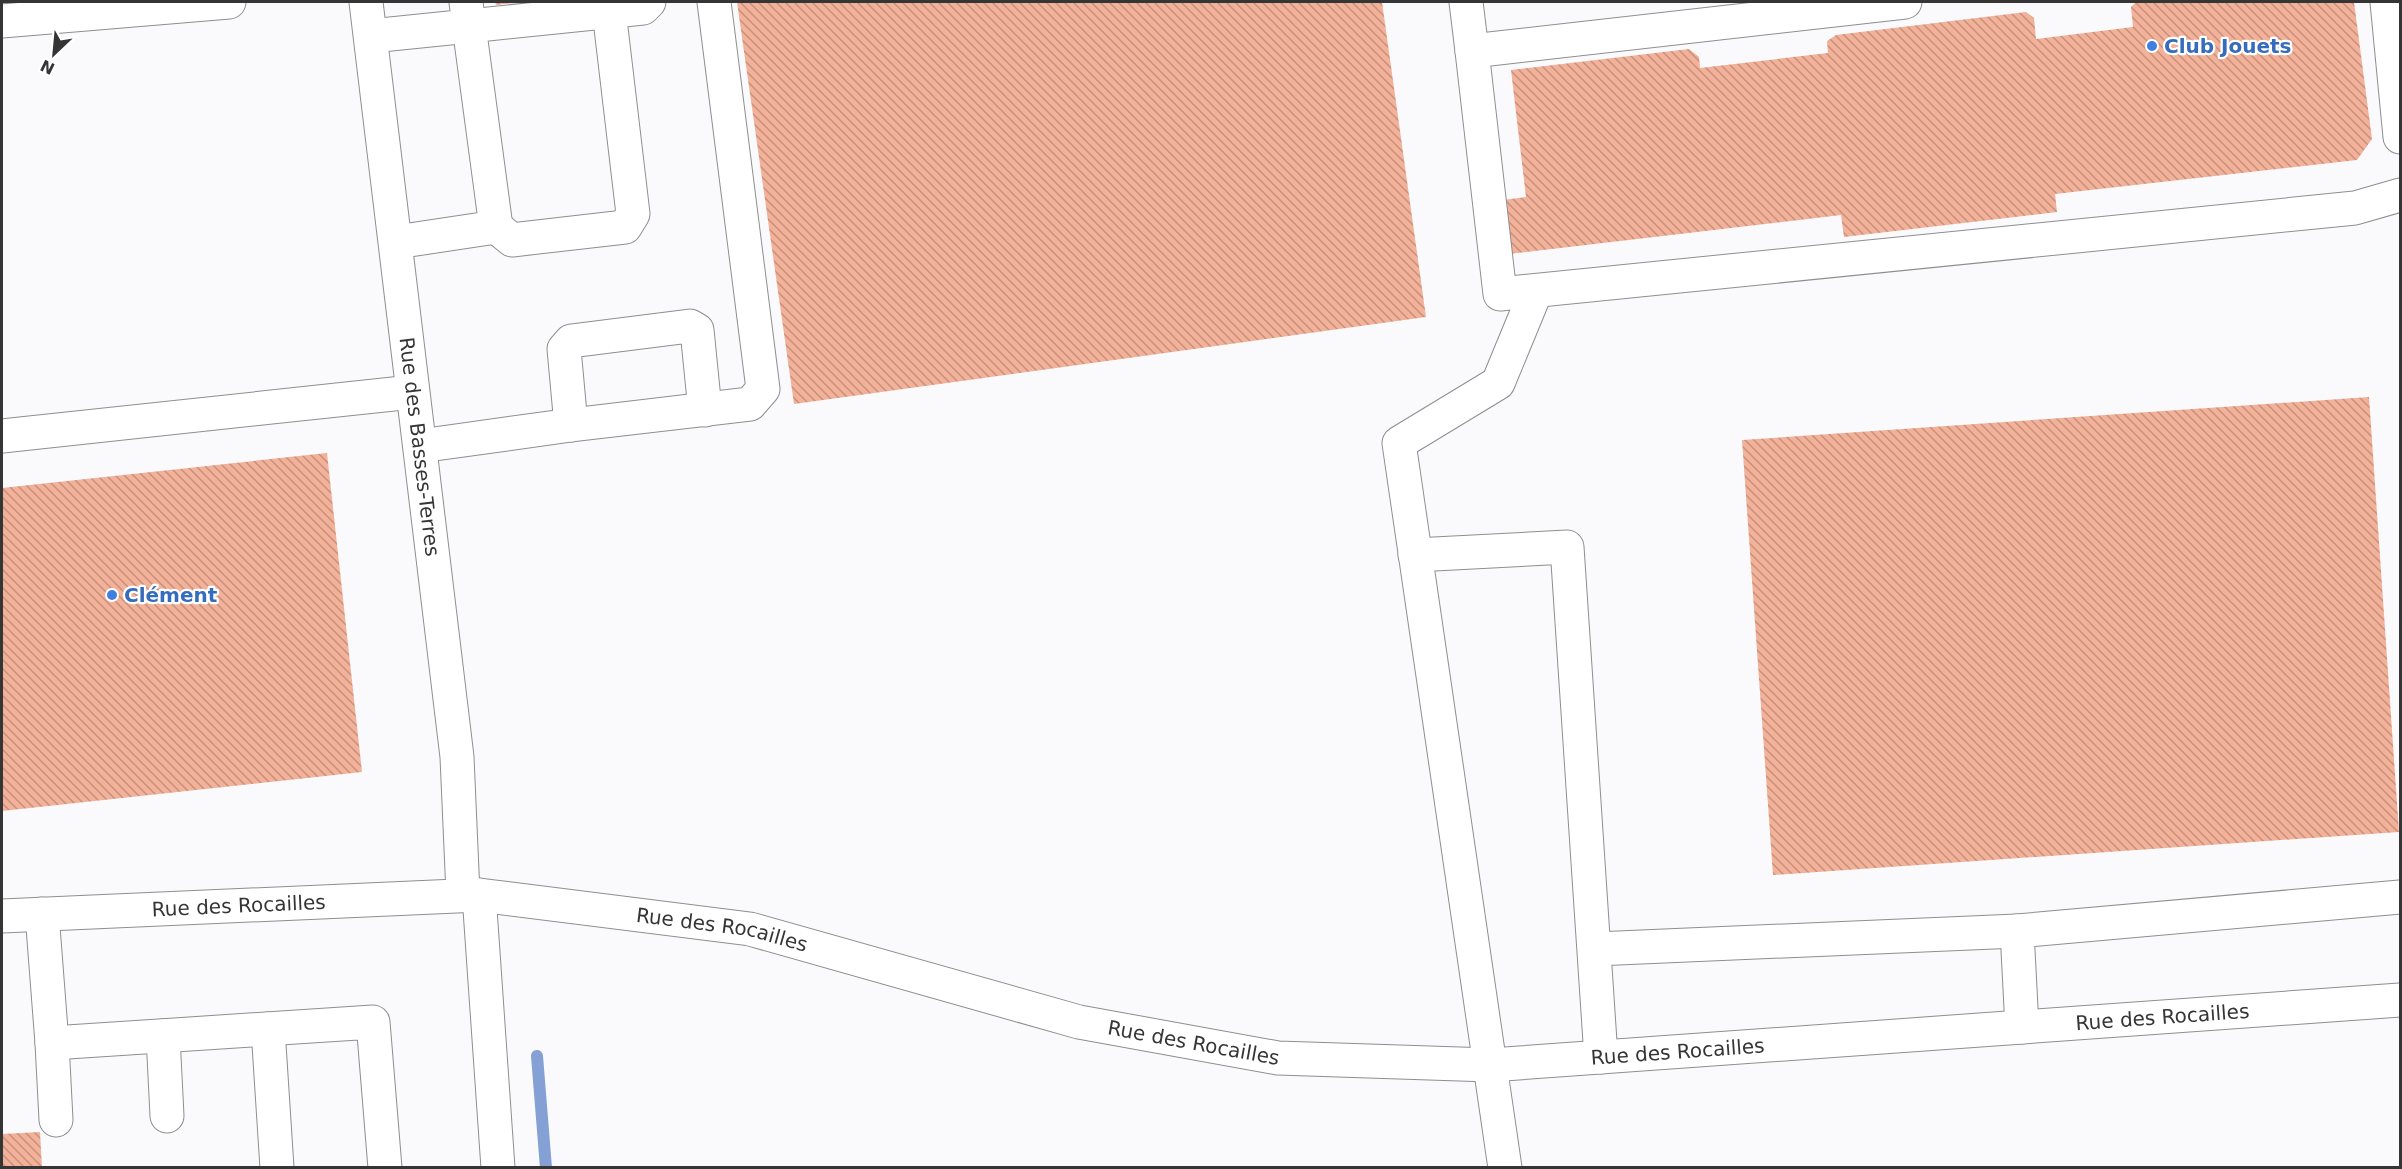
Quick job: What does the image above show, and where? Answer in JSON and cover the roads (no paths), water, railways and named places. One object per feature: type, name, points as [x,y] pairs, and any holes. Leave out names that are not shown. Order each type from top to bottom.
[{"type":"street","points":[[2,21],[160,4],[229,2]]},
{"type":"street","name":"Rue des Basses-Terres","points":[[366,2],[457,757],[498,1167]]},
{"type":"street","points":[[370,36],[468,14],[609,11],[643,8],[649,2]]},
{"type":"street","points":[[420,446],[750,404],[763,389],[714,2]]},
{"type":"street","points":[[1466,2],[1500,294],[2355,208],[2400,195]]},
{"type":"street","points":[[1472,51],[1905,2]]},
{"type":"street","points":[[2387,2],[2400,137]]},
{"type":"street","points":[[468,14],[496,227],[512,240],[625,227],[633,214],[609,11]]},
{"type":"street","points":[[396,242],[496,227]]},
{"type":"street","points":[[1505,1167],[1399,443],[1498,383],[1536,291]]},
{"type":"street","points":[[571,425],[564,349],[571,341],[690,326],[698,330],[705,410]]},
{"type":"street","points":[[2,436],[412,392]]},
{"type":"street","points":[[1415,555],[1568,547],[1601,1057]]},
{"type":"street","name":"Rue des Rocailles","points":[[2,916],[471,894],[750,929],[1079,1022],[1278,1058],[1490,1065],[2400,1000]]},
{"type":"street","points":[[1595,949],[2017,931],[2400,897]]},
{"type":"street","points":[[42,914],[56,1120]]},
{"type":"street","points":[[2017,931],[2022,1027]]},
{"type":"street","points":[[51,1043],[373,1022],[386,1167]]},
{"type":"street","points":[[268,1029],[277,1167]]},
{"type":"street","points":[[163,1036],[167,1116]]},
{"type":"waterway","points":[[537,1056],[546,1168]]},
{"type":"place","name":"Club Jouets","points":[[2152,46]]},
{"type":"place","name":"Clément","points":[[112,595]]}]
